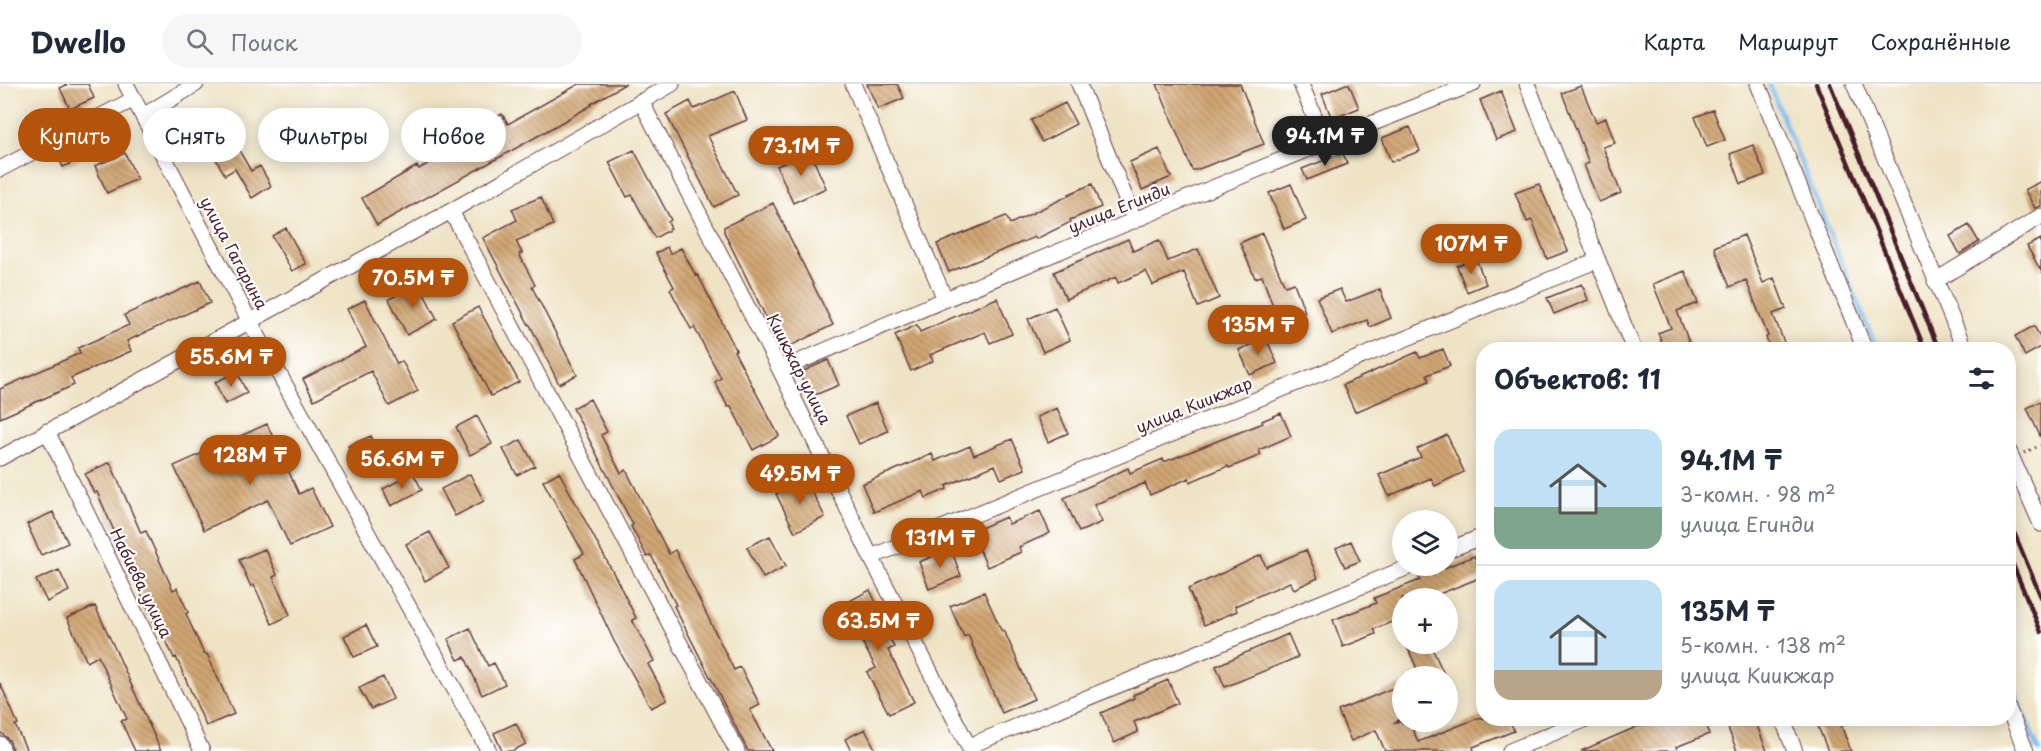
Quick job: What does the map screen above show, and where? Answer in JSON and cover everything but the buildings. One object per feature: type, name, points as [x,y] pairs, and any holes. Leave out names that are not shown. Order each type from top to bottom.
[{"type":"street","name":"улица Гагарина","points":[[126,84],[143,116]]},
{"type":"street","points":[[156,108],[196,84]]},
{"type":"street","points":[[0,458],[450,211],[672,84]]},
{"type":"street","points":[[853,84],[945,299]]},
{"type":"street","name":"улица Егинди","points":[[1079,84],[1135,221]]},
{"type":"street","points":[[1301,84],[1325,142]]},
{"type":"street","name":"улица Егинди","points":[[780,370],[945,299],[1325,142],[1473,84]]},
{"type":"street","points":[[1527,84],[1631,342]]},
{"type":"street","points":[[1758,84],[1862,342]]},
{"type":"street","points":[[1854,84],[1962,342]]},
{"type":"street","points":[[0,169],[134,99]]},
{"type":"street","name":"Киикжар улица","points":[[641,101],[780,370],[871,557],[970,749]]},
{"type":"street","name":"улица Гагарина","points":[[167,162],[249,320],[489,751]]},
{"type":"street","points":[[450,211],[737,751]]},
{"type":"street","points":[[1935,281],[2041,216]]},
{"type":"street","name":"улица Киикжар","points":[[871,557],[1598,260]]},
{"type":"street","name":"Набиева улица","points":[[47,431],[202,751]]},
{"type":"street","points":[[2016,467],[2041,524]]},
{"type":"street","points":[[1458,546],[1476,539]]},
{"type":"street","points":[[970,749],[1392,574]]},
{"type":"street","points":[[1510,751],[1570,726]]},
{"type":"street","points":[[1785,726],[1795,751]]},
{"type":"street","points":[[2016,726],[2026,751]]},
{"type":"street","points":[[0,744],[3,751]]},
{"type":"waterway","points":[[1769,84],[1874,342]]},
{"type":"waterway","points":[[2016,695],[2039,751]]},
{"type":"railway","points":[[1816,84],[1922,342]]},
{"type":"railway","points":[[1830,84],[1936,342]]},
{"type":"railway","points":[[2016,537],[2041,597]]},
{"type":"railway","points":[[2016,572],[2041,632]]}]
